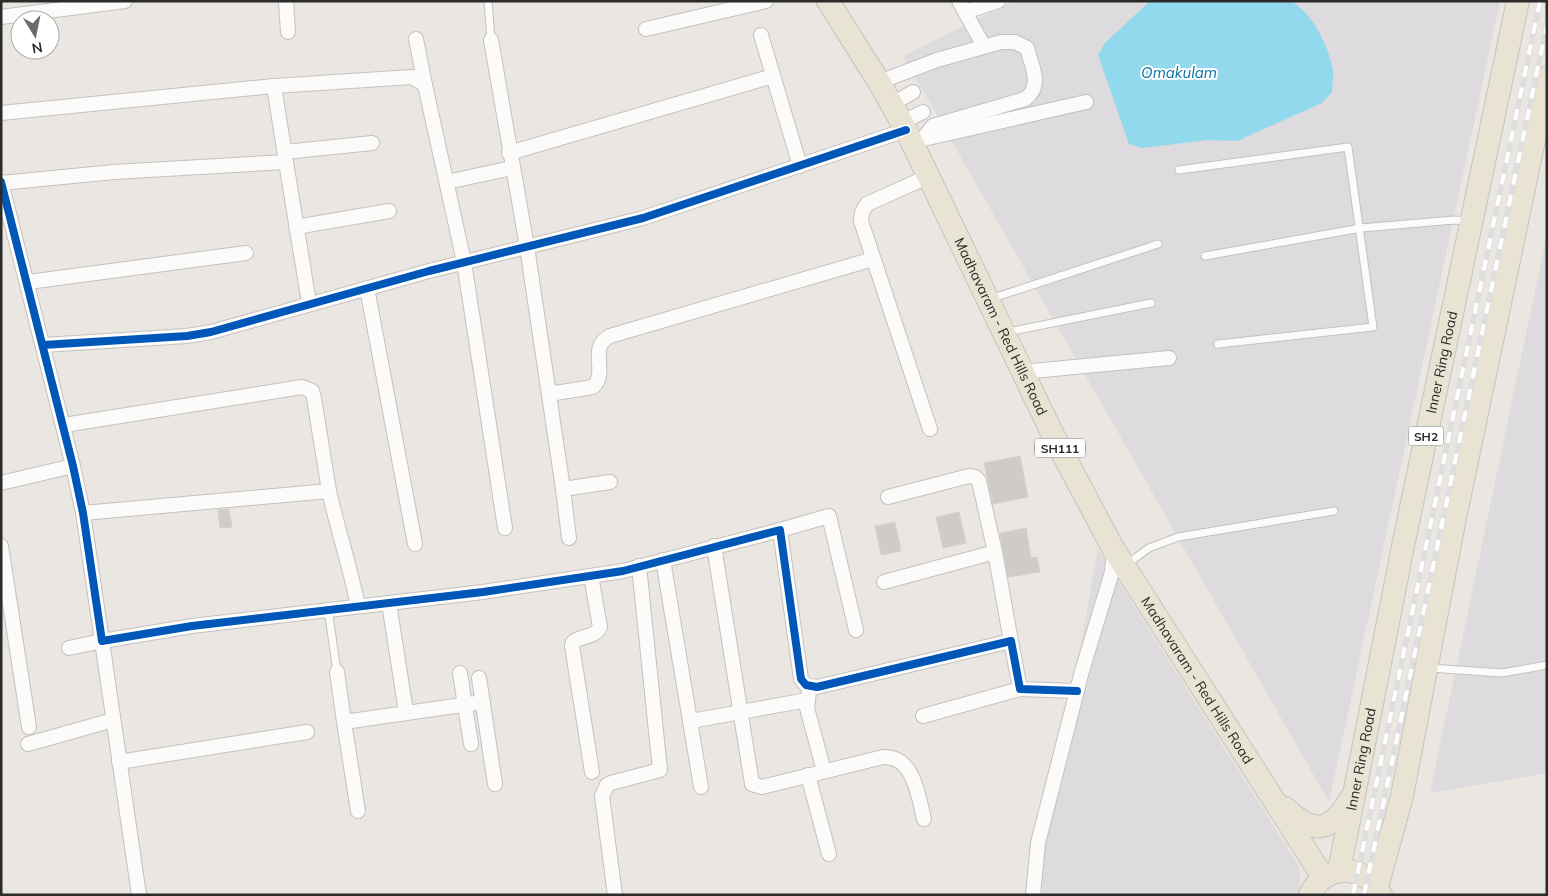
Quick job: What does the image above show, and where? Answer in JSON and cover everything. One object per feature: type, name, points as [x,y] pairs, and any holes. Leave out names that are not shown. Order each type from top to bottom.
[{"type":"main road","name":"Madhavaram - Red Hills Road","points":[[828,1],[907,128],[927,177],[1022,372],[1119,558],[1272,796],[1324,881]]},
{"type":"main road","name":"Inner Ring Road","points":[[1324,881],[1356,790],[1406,532],[1518,1]]},
{"type":"main road","points":[[1379,891],[1402,796],[1454,523],[1512,251],[1541,127],[1547,78]]},
{"type":"main road","points":[[1272,796],[1299,822],[1314,828],[1340,818],[1356,790]]},
{"type":"main road","points":[[1324,881],[1356,872],[1372,880],[1379,891]]},
{"type":"street","points":[[1,17],[125,1]]},
{"type":"street","points":[[286,1],[288,32]]},
{"type":"street","points":[[646,30],[766,1]]},
{"type":"street","points":[[981,41],[962,6],[998,1]]},
{"type":"street","points":[[760,35],[800,166]]},
{"type":"street","points":[[416,39],[464,262],[504,528]]},
{"type":"street","points":[[491,40],[526,247],[569,538]]},
{"type":"street","points":[[879,82],[937,60],[1001,42],[1015,42],[1027,48],[1036,85],[1034,93],[1025,100],[933,126],[907,128]]},
{"type":"street","points":[[509,153],[773,76]]},
{"type":"street","points":[[1,113],[274,86],[412,77],[425,85]]},
{"type":"street","points":[[274,86],[309,303]]},
{"type":"street","points":[[907,128],[913,92]]},
{"type":"street","points":[[42,345],[187,336],[211,332],[309,303],[657,213],[800,166],[907,128],[1086,102]]},
{"type":"street","points":[[907,128],[922,112]]},
{"type":"street","points":[[139,895],[83,514],[64,425],[1,182],[285,157],[372,143]]},
{"type":"street","points":[[447,182],[512,168]]},
{"type":"street","points":[[927,177],[867,204],[862,212],[861,221],[930,429]]},
{"type":"street","points":[[296,227],[389,211]]},
{"type":"street","points":[[28,282],[246,253]]},
{"type":"street","points":[[549,394],[593,387],[599,380],[600,375],[598,348],[604,339],[610,336],[874,259]]},
{"type":"street","points":[[367,288],[415,544]]},
{"type":"street","points":[[1022,372],[1169,358]]},
{"type":"street","points":[[64,425],[302,387],[308,388],[312,391],[314,398],[338,534],[349,562],[358,606]]},
{"type":"street","points":[[1,483],[73,466]]},
{"type":"street","points":[[888,497],[969,476],[975,477],[982,490],[1020,689]]},
{"type":"street","points":[[563,489],[610,482]]},
{"type":"street","points":[[83,514],[329,491]]},
{"type":"street","points":[[69,648],[192,626],[484,592],[591,576],[663,560],[829,516],[856,630]]},
{"type":"street","points":[[780,530],[801,679],[806,685],[809,694],[807,708],[824,771]]},
{"type":"street","points":[[1,546],[28,727]]},
{"type":"street","points":[[714,546],[752,784],[762,787],[884,757],[893,757],[904,764],[910,773],[924,819]]},
{"type":"street","points":[[884,582],[995,552]]},
{"type":"street","points":[[1033,895],[1038,843],[1077,691],[1112,572],[1119,558]]},
{"type":"street","points":[[663,560],[701,787]]},
{"type":"street","points":[[615,895],[602,796],[604,790],[611,783],[660,770],[639,566]]},
{"type":"street","points":[[591,576],[600,627],[595,634],[572,642],[572,646],[592,772]]},
{"type":"street","points":[[389,603],[406,712]]},
{"type":"street","points":[[691,721],[741,712],[1011,641]]},
{"type":"street","points":[[337,672],[358,811]]},
{"type":"street","points":[[460,673],[470,744]]},
{"type":"street","points":[[479,678],[495,784]]},
{"type":"street","points":[[922,716],[1020,689],[1077,691]]},
{"type":"street","points":[[344,722],[483,702]]},
{"type":"street","points":[[28,744],[114,720]]},
{"type":"street","points":[[120,762],[308,732]]},
{"type":"street","points":[[808,775],[829,854]]},
{"type":"lane","points":[[488,1],[491,40]]},
{"type":"lane","points":[[1179,170],[1348,147],[1361,228],[1373,327],[1218,344]]},
{"type":"lane","points":[[1205,256],[1361,228],[1454,220],[1471,222]]},
{"type":"lane","points":[[987,300],[1158,244]]},
{"type":"lane","points":[[1003,333],[1151,303]]},
{"type":"lane","points":[[1119,558],[1178,537],[1334,511]]},
{"type":"lane","points":[[328,609],[337,672]]},
{"type":"lane","points":[[1427,668],[1502,673],[1547,665]]},
{"type":"shaded area","points":[[1014,1],[1500,1],[1329,802],[903,56]]},
{"type":"shaded area","points":[[1547,234],[1547,773],[1430,793]]},
{"type":"shaded area","points":[[1098,549],[1299,866],[1301,895],[1042,895],[1044,850]]},
{"type":"water","name":"Omakulam","points":[[1150,1],[1290,1],[1306,13],[1319,31],[1331,62],[1333,72],[1332,92],[1322,103],[1237,141],[1208,140],[1143,148],[1129,144],[1098,55],[1105,43]]},
{"type":"building","points":[[1020,456],[1028,497],[993,504],[984,463]]},
{"type":"building","points":[[229,509],[232,527],[220,528],[218,510]]},
{"type":"building","points":[[959,512],[966,543],[943,548],[936,517]]},
{"type":"building","points":[[895,522],[901,551],[881,555],[875,526]]},
{"type":"building","points":[[1026,528],[1031,558],[1037,557],[1040,572],[1008,577],[1000,533]]},
{"type":"railway","points":[[1353,895],[1540,1]]},
{"type":"railway","points":[[1364,895],[1547,24]]},
{"type":"cycle path","points":[[43,345],[187,336],[211,332],[429,271],[643,218],[906,130]]},
{"type":"cycle path","points":[[1,182],[73,466],[83,513],[102,641],[192,626],[483,592],[623,571],[780,530],[801,679],[806,685],[817,687],[1011,641],[1020,689],[1077,691]]}]
